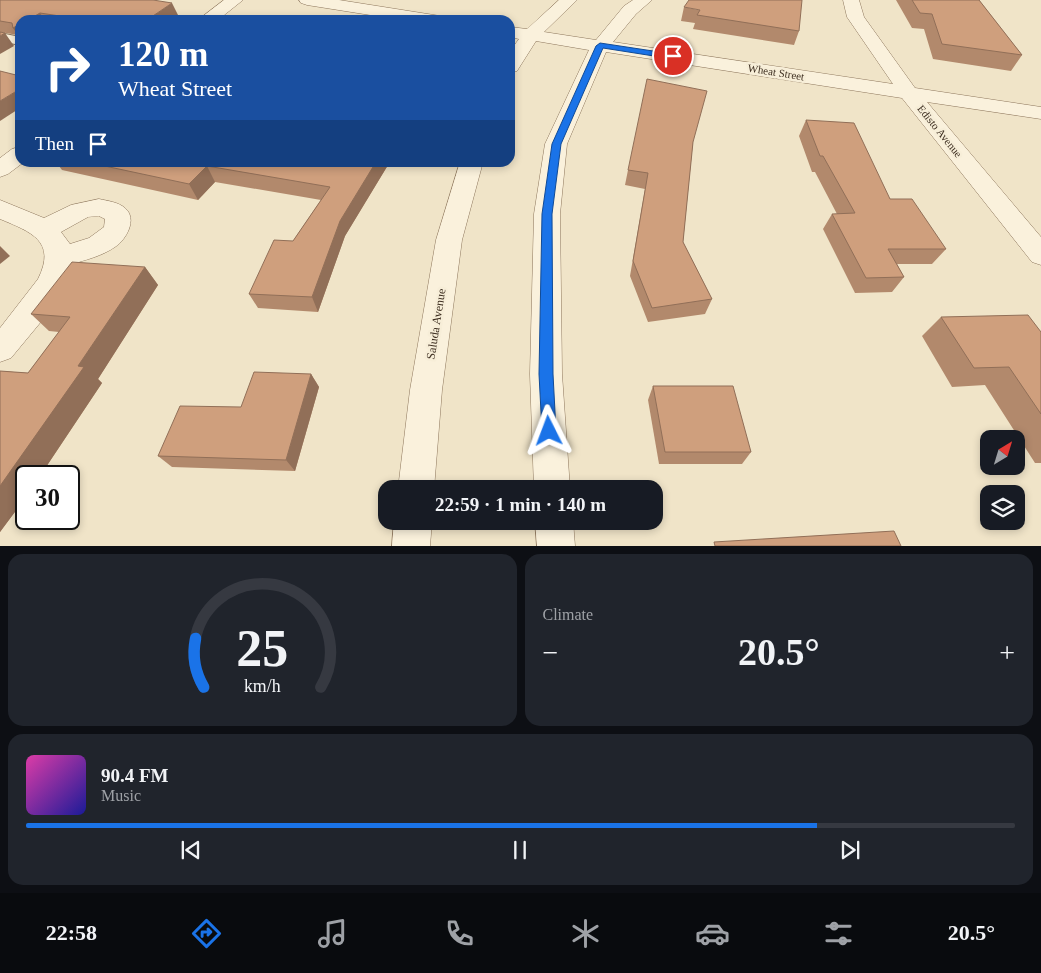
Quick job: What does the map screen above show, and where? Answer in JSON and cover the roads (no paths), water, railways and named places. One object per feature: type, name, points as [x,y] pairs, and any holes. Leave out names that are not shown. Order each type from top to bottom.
[{"type":"street","points":[[214,15],[235,0]]},
{"type":"street","points":[[307,0],[402,15]]},
{"type":"street","points":[[515,60],[530,35],[554,11],[569,0]]},
{"type":"street","points":[[552,480],[546,374],[547,214],[556,144],[600,46],[630,10],[644,0]]},
{"type":"street","name":"Edisto Avenue","points":[[850,0],[856,17],[908,92],[1041,255]]},
{"type":"street","name":"Wheat Street","points":[[515,33],[1041,113]]},
{"type":"street","points":[[0,169],[15,158]]},
{"type":"street","name":"Saluda Avenue","points":[[417,480],[426,390],[449,240],[471,167]]},
{"type":"street","points":[[44,230],[83,210],[105,208],[117,215],[119,221],[117,228],[102,243],[90,249],[58,257]]},
{"type":"street","points":[[0,209],[44,230],[58,246],[58,267],[48,291],[0,349]]},
{"type":"street","points":[[410,546],[412,530]]},
{"type":"street","points":[[555,530],[556,546]]},
{"type":"lane","points":[[0,37],[15,40]]}]
